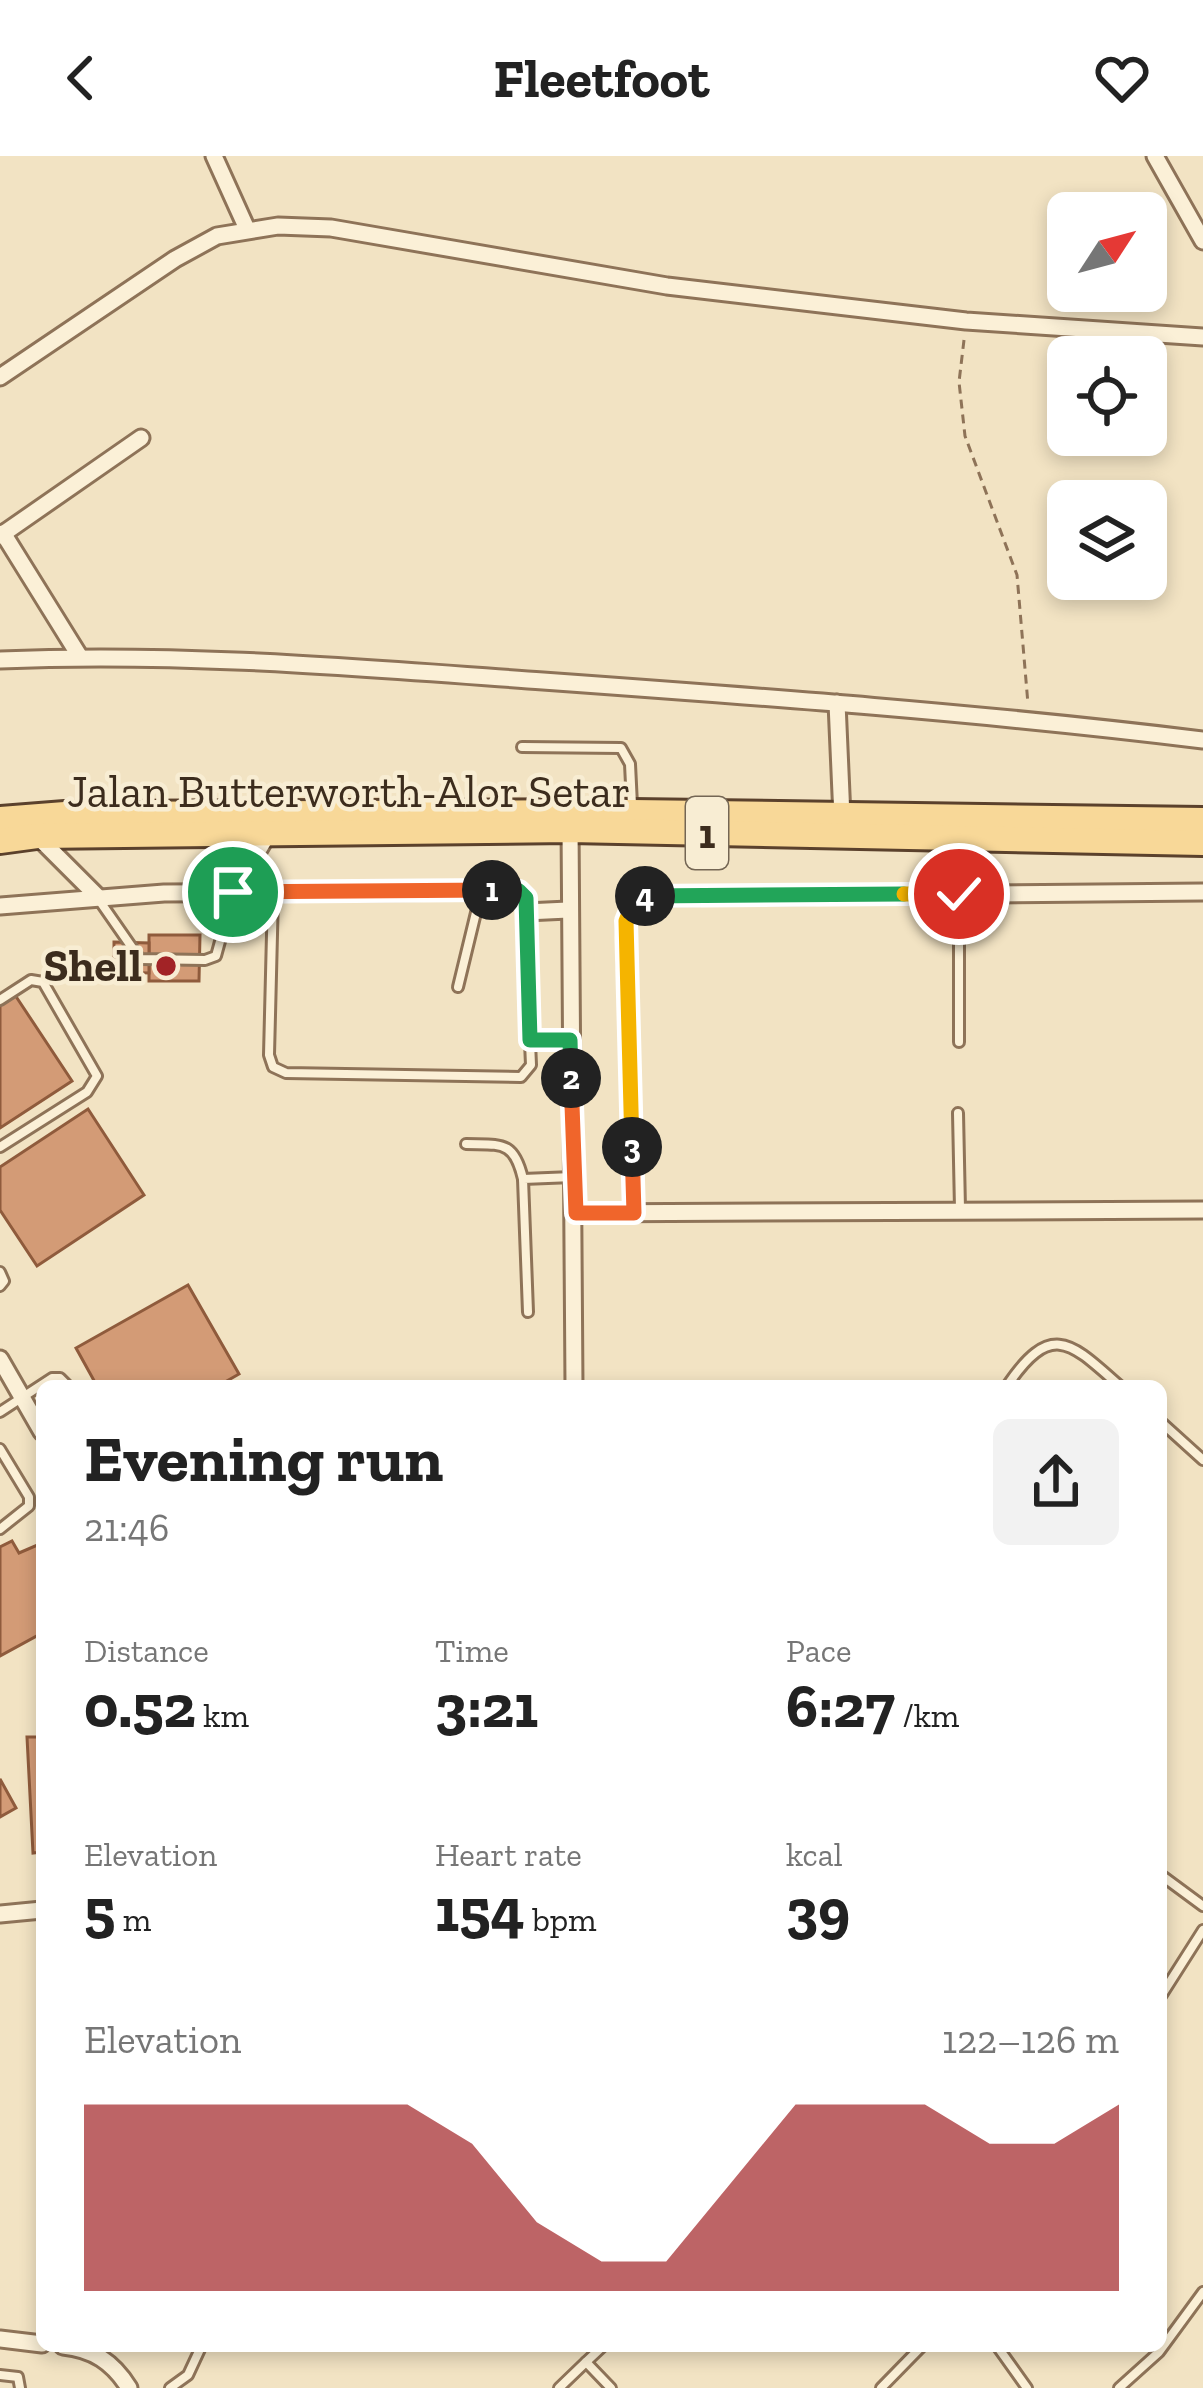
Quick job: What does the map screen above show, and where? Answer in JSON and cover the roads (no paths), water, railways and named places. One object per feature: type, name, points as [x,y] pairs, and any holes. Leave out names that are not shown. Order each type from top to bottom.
[{"type":"main road","name":"Jalan Butterworth-Alor Setar","points":[[0,841],[37,836],[268,834],[570,822],[632,812],[1203,820]]},
{"type":"main road","name":"Jalan Butterworth-Alor Setar","points":[[0,819],[64,814],[570,822],[1203,843]]},
{"type":"street","points":[[214,156],[247,229]]},
{"type":"street","points":[[1155,156],[1203,241]]},
{"type":"street","points":[[0,376],[175,259],[217,236],[247,229],[332,228],[667,286],[966,320],[1203,337]]},
{"type":"street","points":[[80,657],[2,534],[141,438]]},
{"type":"street","points":[[0,660],[80,657],[297,664],[1030,719],[1203,740]]},
{"type":"street","points":[[837,703],[842,817]]},
{"type":"street","points":[[570,822],[574,1380]]},
{"type":"street","points":[[233,892],[268,834]]},
{"type":"street","points":[[37,836],[97,896]]},
{"type":"street","points":[[0,906],[97,896],[233,892],[519,891],[526,898],[530,1040],[570,1040]]},
{"type":"street","points":[[634,1213],[626,921],[632,906],[644,896],[1203,892]]},
{"type":"street","points":[[526,912],[568,910]]},
{"type":"street","points":[[576,1213],[1203,1210]]},
{"type":"street","points":[[0,1359],[36,1421]]},
{"type":"street","points":[[0,1914],[36,1911]]},
{"type":"street","points":[[0,2339],[36,2343]]},
{"type":"street","points":[[92,2352],[102,2356],[129,2388]]},
{"type":"lane","points":[[522,747],[621,748],[630,764],[632,812]]},
{"type":"lane","points":[[458,987],[482,890]]},
{"type":"lane","points":[[97,896],[140,959],[205,960],[216,956],[233,892]]},
{"type":"lane","points":[[273,894],[269,1055],[273,1066],[286,1073],[521,1077],[531,1065],[530,1040]]},
{"type":"lane","points":[[959,894],[959,1042]]},
{"type":"lane","points":[[0,1000],[31,980],[44,982],[97,1076],[87,1092],[0,1147]]},
{"type":"lane","points":[[958,1113],[960,1210]]},
{"type":"lane","points":[[466,1144],[500,1144],[519,1160],[529,1312]]},
{"type":"lane","points":[[523,1179],[574,1177]]},
{"type":"lane","points":[[0,1272],[4,1281],[0,1286]]},
{"type":"lane","points":[[1012,1380],[1040,1350],[1055,1345],[1075,1346],[1113,1380]]},
{"type":"lane","points":[[0,1412],[36,1388]]},
{"type":"lane","points":[[1167,1427],[1203,1460]]},
{"type":"lane","points":[[0,1450],[29,1496],[29,1506],[0,1529]]},
{"type":"lane","points":[[1167,1879],[1203,1906]]},
{"type":"lane","points":[[1167,1987],[1203,1930]]},
{"type":"lane","points":[[1167,2341],[1203,2292]]},
{"type":"lane","points":[[174,2387],[188,2375],[199,2352]]},
{"type":"lane","points":[[559,2388],[597,2352]]},
{"type":"lane","points":[[881,2388],[916,2352]]},
{"type":"lane","points":[[1001,2352],[1027,2388]]},
{"type":"lane","points":[[1119,2388],[1159,2352]]},
{"type":"lane","points":[[586,2362],[611,2388]]},
{"type":"lane","points":[[0,2375],[18,2378],[20,2388]]},
{"type":"place","name":"Shell","points":[[166,966]]}]
